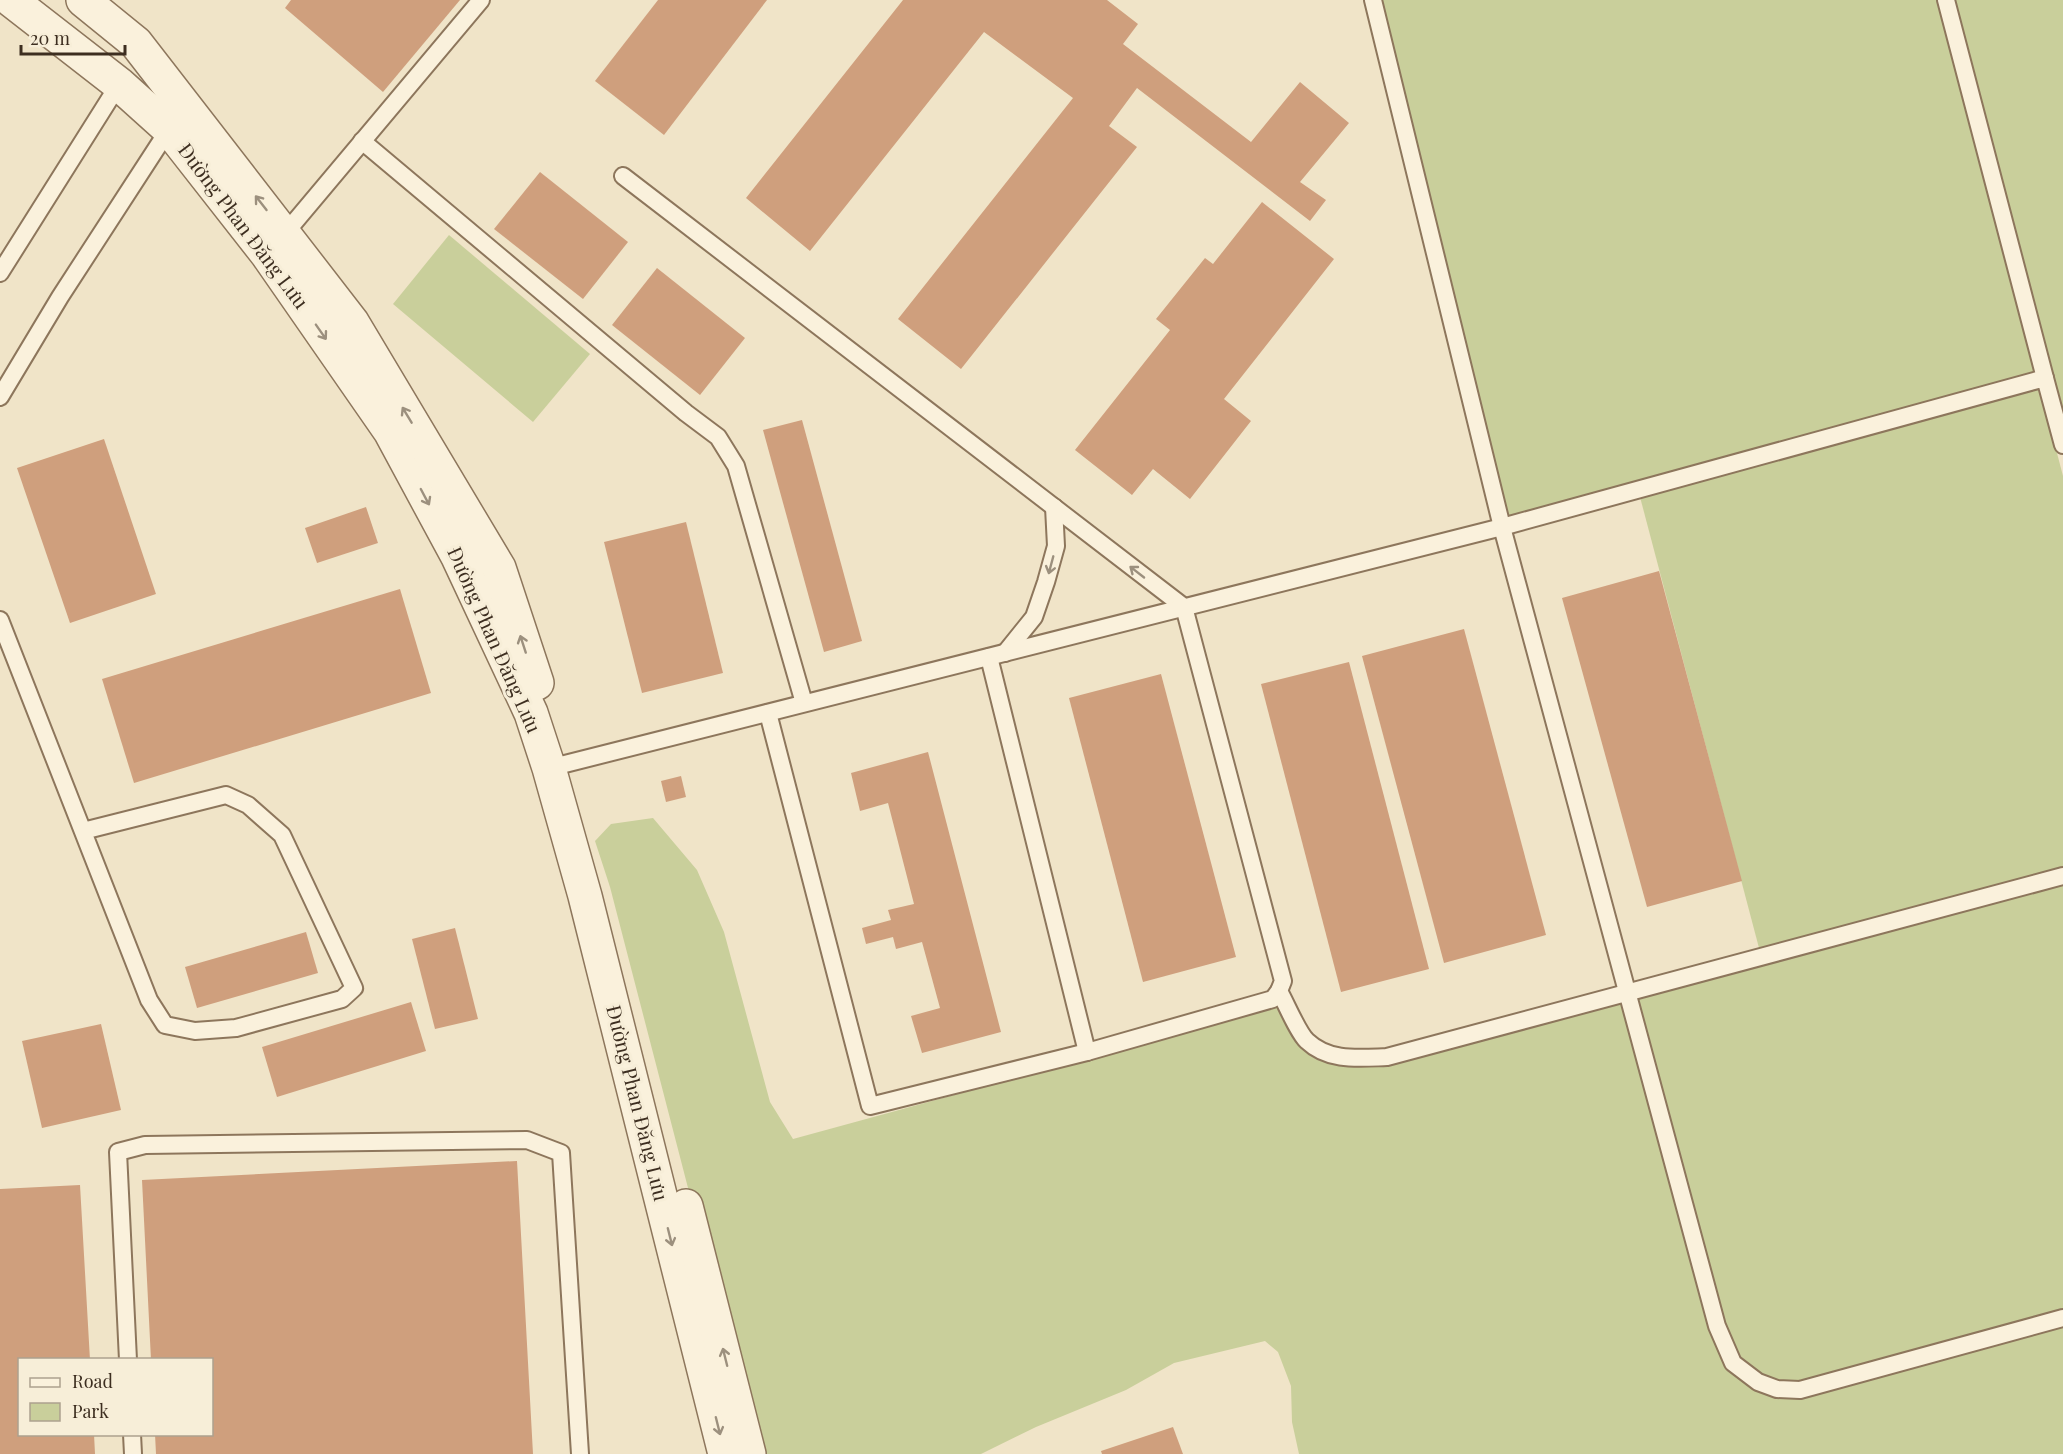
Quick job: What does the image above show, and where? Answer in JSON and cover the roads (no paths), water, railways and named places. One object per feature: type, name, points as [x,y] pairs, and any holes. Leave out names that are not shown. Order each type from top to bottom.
[{"type":"street","name":"Đường Phan Đăng Lưu","points":[[11,0],[119,84],[227,182]]},
{"type":"street","name":"Đường Phan Đăng Lưu","points":[[83,0],[136,44],[227,182],[276,244],[352,322],[498,568],[556,766],[635,1006],[749,1454]]},
{"type":"street","name":"Đường Phan Đăng Lưu","points":[[556,766],[585,896],[725,1454]]},
{"type":"lane","points":[[276,244],[481,0]]},
{"type":"lane","points":[[1372,0],[1503,527],[1717,1326],[1733,1363],[1758,1382],[1777,1389],[1800,1390],[2063,1318]]},
{"type":"lane","points":[[1947,0],[2063,445]]},
{"type":"lane","points":[[0,273],[119,84]]},
{"type":"lane","points":[[0,397],[60,297],[169,129]]},
{"type":"lane","points":[[362,141],[686,413],[718,437],[736,466],[804,704]]},
{"type":"lane","points":[[623,176],[1184,608],[1283,981],[1280,991],[1273,999],[1087,1052],[870,1106],[768,712]]},
{"type":"lane","points":[[556,766],[1503,527],[2046,378]]},
{"type":"lane","points":[[997,655],[1034,617],[1056,546],[1054,507]]},
{"type":"lane","points":[[0,620],[149,1000],[165,1025],[195,1031],[236,1028],[342,999],[354,988],[282,835],[248,805],[226,795],[83,831]]},
{"type":"lane","points":[[997,655],[1087,1052]]},
{"type":"lane","points":[[1280,991],[1306,1040],[1328,1054],[1351,1059],[1387,1057],[2063,876]]},
{"type":"lane","points":[[128,1358],[118,1152],[145,1145],[526,1140],[561,1153],[580,1454]]},
{"type":"lane","points":[[132,1436],[133,1454]]}]
